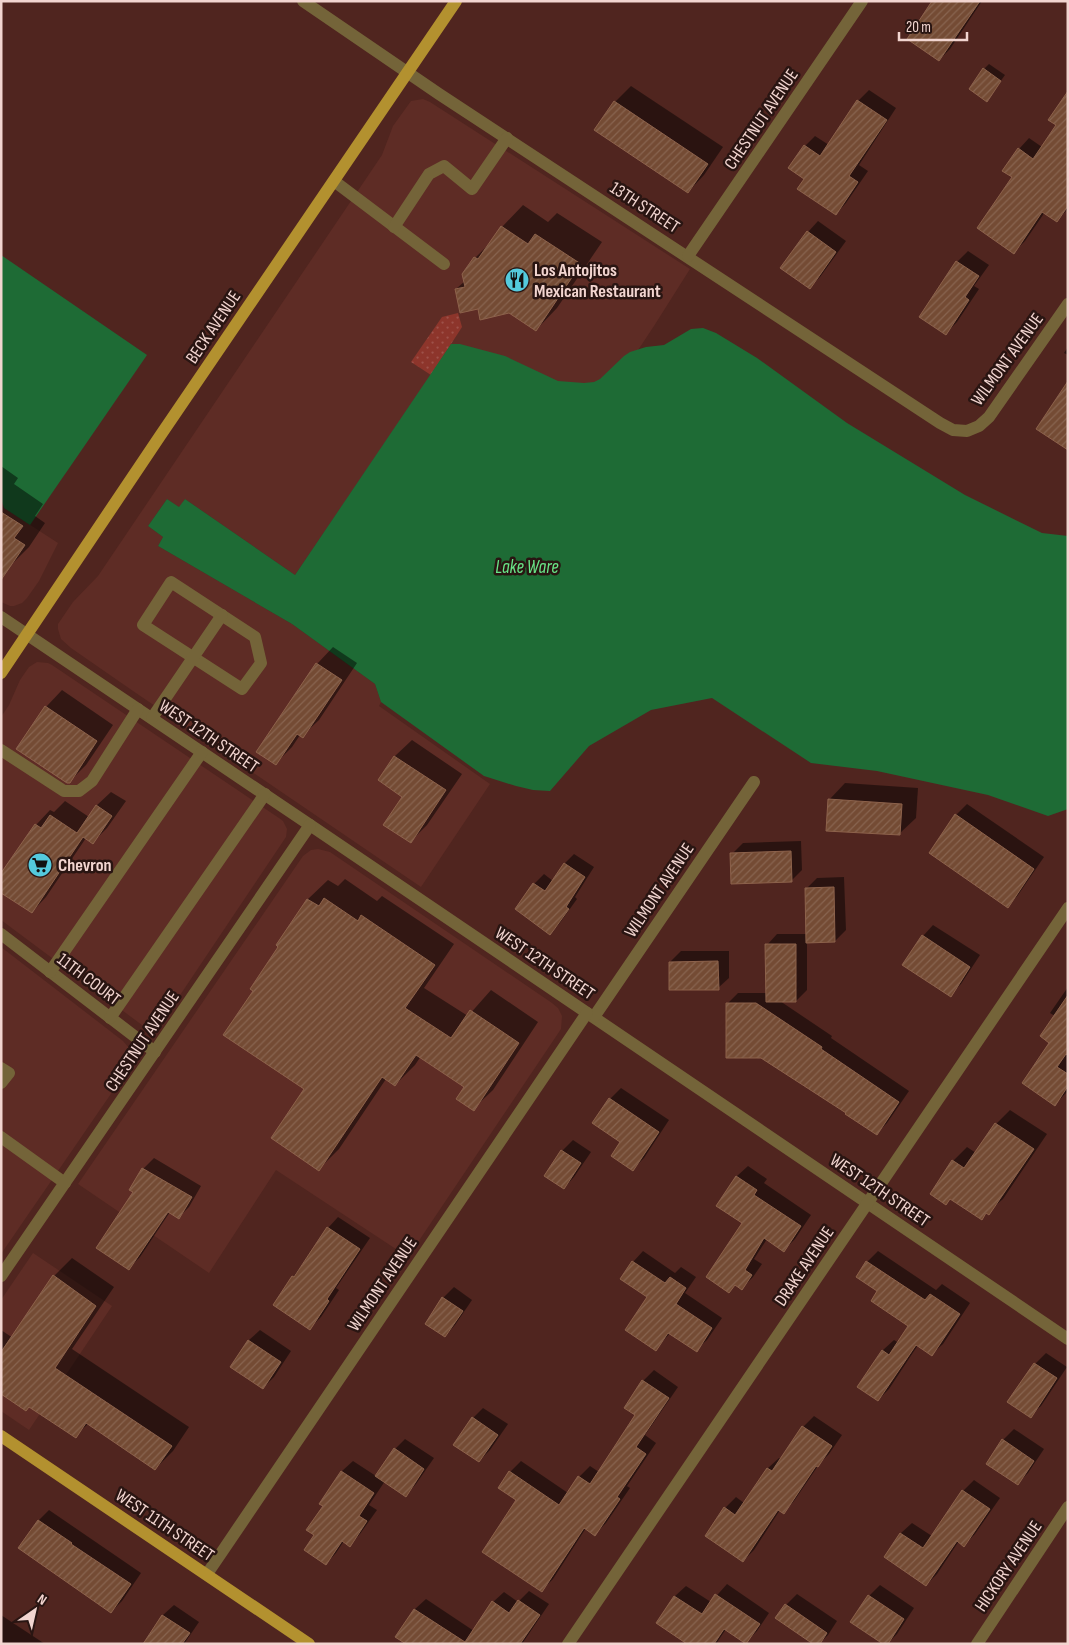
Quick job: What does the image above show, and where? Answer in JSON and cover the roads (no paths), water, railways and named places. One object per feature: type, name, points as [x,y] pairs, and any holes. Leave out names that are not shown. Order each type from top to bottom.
[{"type":"main road","name":"BECK AVENUE","points":[[1,673],[456,1]]},
{"type":"main road","name":"WEST 11TH STREET","points":[[1,1436],[309,1644]]},
{"type":"street","name":"13TH STREET","points":[[303,1],[507,138],[940,423],[958,431],[972,430]]},
{"type":"street","name":"CHESTNUT AVENUE","points":[[688,256],[862,1]]},
{"type":"street","points":[[394,227],[429,174],[444,166],[472,189],[507,138]]},
{"type":"street","points":[[334,181],[444,264]]},
{"type":"street","name":"WILMONT AVENUE","points":[[972,430],[989,417],[1068,304]]},
{"type":"street","points":[[171,582],[222,615],[255,636],[261,662],[242,689],[143,625],[171,582]]},
{"type":"street","points":[[152,718],[222,615]]},
{"type":"street","name":"WEST 12TH STREET","points":[[1,617],[1068,1339]]},
{"type":"street","points":[[1,750],[64,791],[78,791],[92,780],[138,709]]},
{"type":"street","points":[[50,972],[202,752]]},
{"type":"street","name":"WILMONT AVENUE","points":[[207,1574],[590,1015],[754,782]]},
{"type":"street","points":[[110,1018],[265,794]]},
{"type":"street","name":"CHESTNUT AVENUE","points":[[1,1276],[310,825]]},
{"type":"street","name":"DRAKE AVENUE","points":[[568,1644],[1068,908]]},
{"type":"street","name":"11TH COURT","points":[[1,934],[155,1052]]},
{"type":"street","points":[[1,1068],[8,1073],[1,1083]]},
{"type":"street","points":[[1,1136],[65,1183]]},
{"type":"street","name":"HICKORY AVENUE","points":[[977,1644],[1068,1507]]},
{"type":"water","points":[[1,255],[147,355],[30,525],[4,508],[1,499]]},
{"type":"water","name":"Lake Ware","points":[[703,328],[716,333],[757,358],[847,423],[965,495],[1042,533],[1068,536],[1068,809],[1048,816],[988,795],[877,771],[811,763],[712,698],[651,710],[589,746],[550,791],[516,786],[484,776],[381,702],[375,684],[292,624],[158,546],[163,537],[148,526],[167,499],[179,507],[185,499],[295,575],[451,344],[460,344],[505,356],[558,381],[584,383],[600,379],[630,352],[646,347],[664,345],[691,329]]},
{"type":"place","name":"Los Antojitos Mexican Restaurant","points":[[517,280]]},
{"type":"place","name":"Chevron","points":[[40,865]]}]
